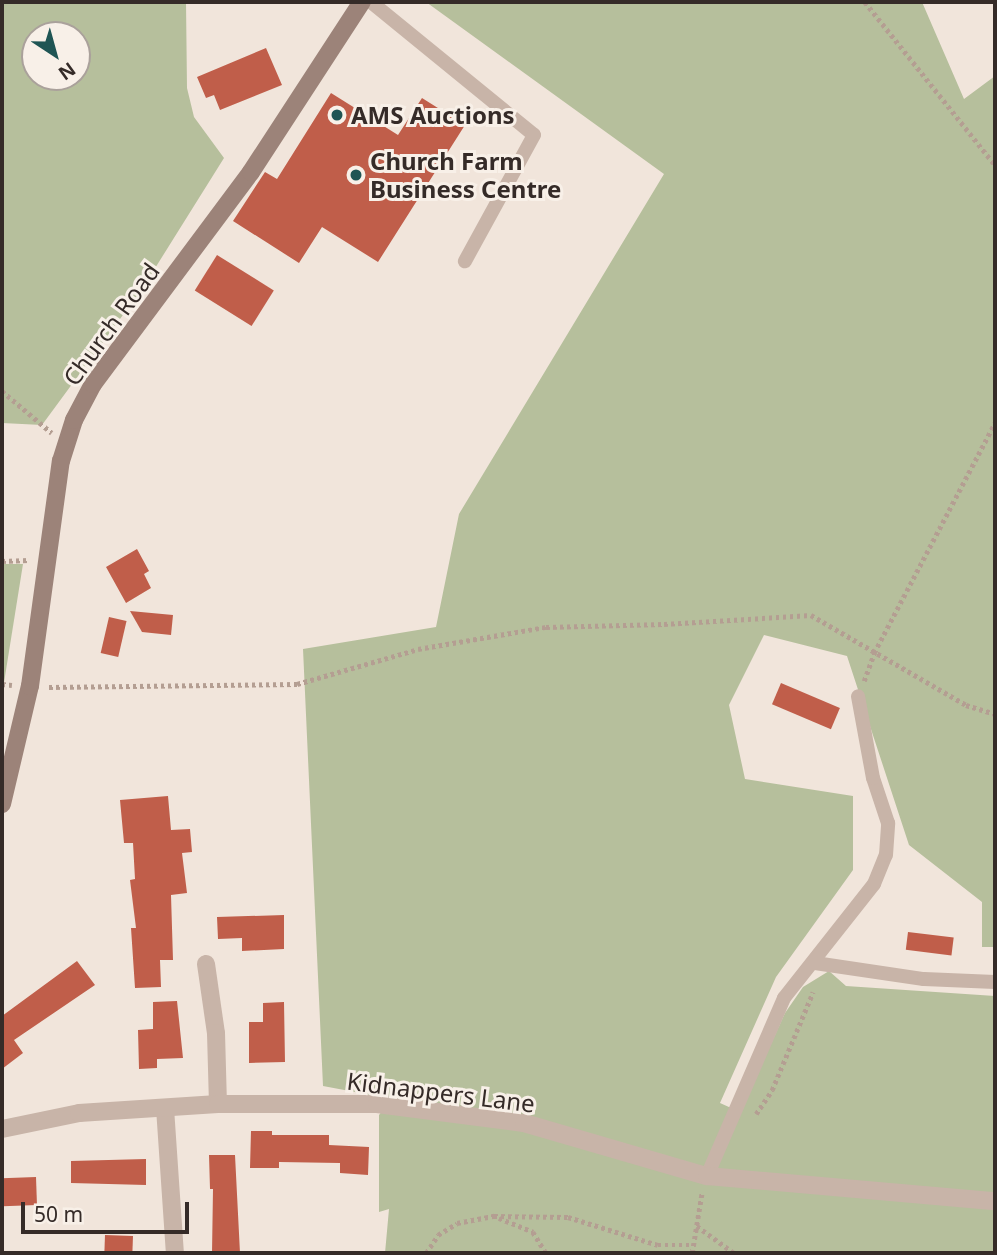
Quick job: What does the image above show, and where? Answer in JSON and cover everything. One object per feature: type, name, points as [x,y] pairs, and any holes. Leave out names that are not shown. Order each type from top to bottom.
[{"type":"street","name":"Church Road","points":[[2,804],[30,686],[61,461],[74,420],[93,384],[251,172],[362,2]]},
{"type":"street","points":[[206,964],[216,1033],[218,1104]]},
{"type":"street","name":"Kidnappers Lane","points":[[2,1129],[79,1113],[218,1104],[377,1104],[524,1123],[706,1176],[995,1201]]},
{"type":"street","points":[[165,1108],[175,1253]]},
{"type":"lane","points":[[371,2],[534,135],[464,261]]},
{"type":"lane","points":[[706,1176],[784,998],[815,963],[874,884],[886,855],[888,823],[873,778],[859,695]]},
{"type":"lane","points":[[815,963],[924,979],[995,982]]},
{"type":"path","points":[[865,2],[995,165]]},
{"type":"path","points":[[2,391],[67,444]]},
{"type":"path","points":[[859,695],[874,653],[995,423]]},
{"type":"path","points":[[2,561],[48,559]]},
{"type":"path","points":[[30,686],[297,684],[418,649],[546,627],[664,624],[811,615],[966,705],[995,714]]},
{"type":"path","points":[[692,1253],[706,1176]]},
{"type":"path","points":[[426,1253],[438,1235],[457,1223],[494,1216],[568,1217],[658,1245],[694,1245]]},
{"type":"path","points":[[494,1216],[533,1232],[546,1253]]},
{"type":"path","points":[[697,1226],[734,1253]]},
{"type":"green space","points":[[2,2],[186,2],[187,88],[194,117],[224,158],[142,289],[42,425],[2,423]]},
{"type":"green space","points":[[426,2],[922,2],[964,99],[995,76],[995,947],[982,947],[982,902],[909,845],[847,656],[764,635],[729,705],[745,779],[853,796],[853,870],[776,977],[720,1103],[740,1112],[785,1013],[803,987],[829,971],[846,986],[995,996],[995,1253],[385,1253],[389,1209],[379,1212],[379,1115],[392,1099],[323,1086],[303,649],[436,627],[459,514],[664,174]]},
{"type":"green space","points":[[2,564],[23,564],[2,695]]},
{"type":"building","points":[[266,48],[282,85],[220,110],[214,95],[206,98],[197,77]]},
{"type":"building","name":"Church Farm Business Centre","points":[[331,93],[398,135],[422,98],[465,125],[378,262],[322,227],[299,263],[233,221],[265,172],[277,179]]},
{"type":"building","points":[[217,255],[274,291],[252,326],[195,291]]},
{"type":"building","points":[[137,549],[149,571],[144,574],[151,588],[126,603],[106,567]]},
{"type":"building","points":[[130,611],[173,615],[171,635],[142,632]]},
{"type":"building","points":[[109,617],[127,621],[118,657],[101,653]]},
{"type":"building","points":[[781,683],[840,708],[831,729],[772,704]]},
{"type":"building","points":[[168,796],[171,830],[190,829],[192,852],[182,853],[187,893],[171,895],[173,960],[160,960],[161,987],[135,988],[131,928],[136,928],[130,880],[135,879],[133,843],[124,843],[120,800]]},
{"type":"building","points":[[284,915],[284,949],[242,951],[242,938],[218,939],[217,917]]},
{"type":"building","points":[[908,932],[954,938],[951,955],[906,950]]},
{"type":"building","points":[[77,961],[95,985],[14,1040],[23,1053],[2,1069],[2,1016]]},
{"type":"building","points":[[177,1001],[183,1058],[157,1059],[157,1068],[139,1069],[138,1030],[153,1029],[153,1002]]},
{"type":"building","points":[[284,1002],[285,1062],[249,1063],[249,1022],[263,1022],[263,1003]]},
{"type":"building","points":[[251,1131],[272,1131],[272,1135],[329,1135],[329,1145],[369,1147],[368,1175],[340,1173],[340,1163],[279,1162],[279,1168],[250,1168]]},
{"type":"building","points":[[209,1155],[235,1155],[240,1253],[212,1253],[213,1189],[210,1189]]},
{"type":"building","points":[[146,1159],[146,1185],[71,1183],[71,1161]]},
{"type":"building","points":[[36,1177],[37,1205],[3,1206],[2,1178]]},
{"type":"building","points":[[105,1235],[133,1236],[132,1253],[104,1253]]},
{"type":"place","name":"AMS Auctions","points":[[337,115]]},
{"type":"place","name":"Church Farm Business Centre","points":[[356,175]]}]
